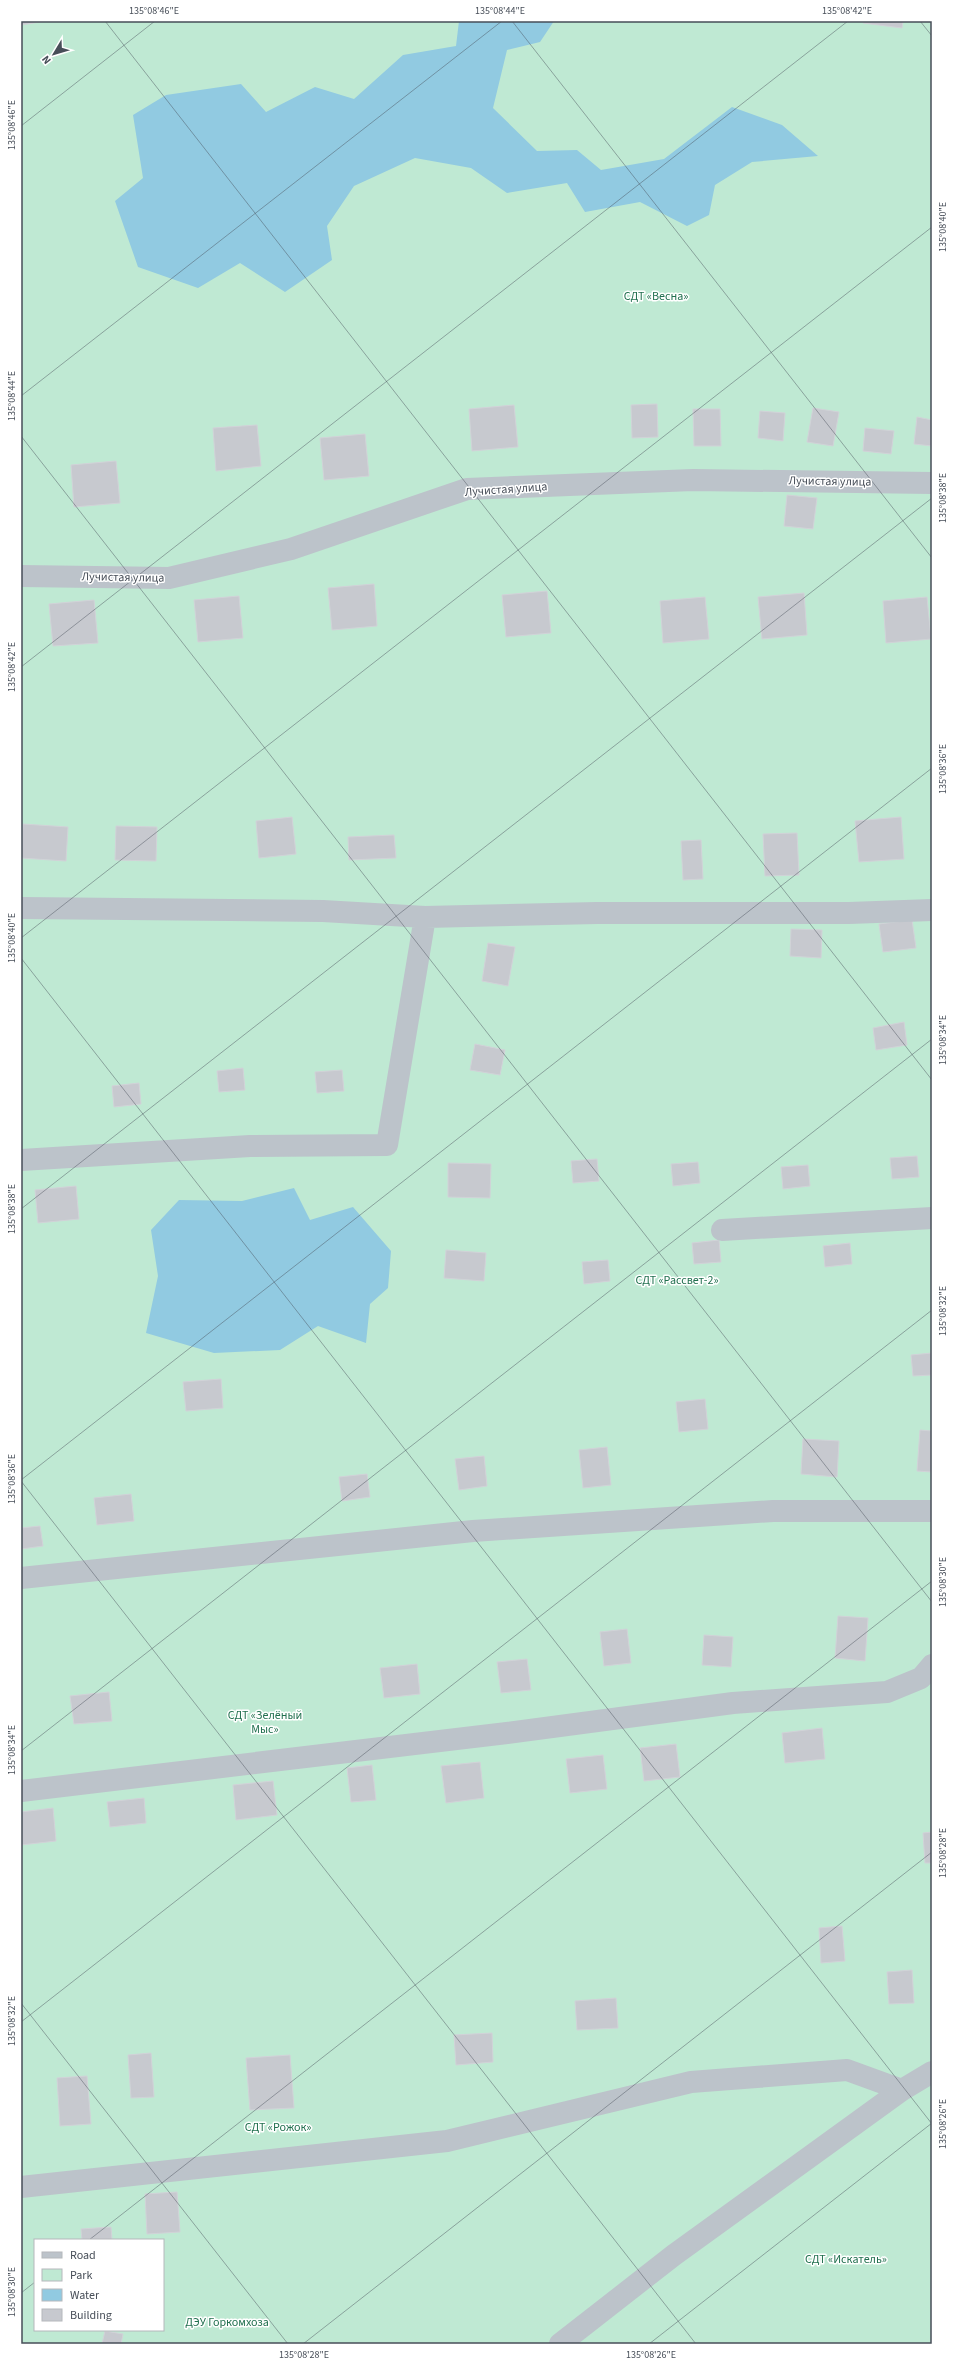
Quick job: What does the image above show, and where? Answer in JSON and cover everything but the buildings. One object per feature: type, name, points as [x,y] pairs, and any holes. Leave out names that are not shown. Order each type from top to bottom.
[{"type":"lane","name":"Лучистая улица","points":[[21,576],[169,578],[291,549],[467,489],[693,480],[932,483]]},
{"type":"lane","points":[[21,908],[323,911],[425,917],[597,913],[848,913],[932,910]]},
{"type":"lane","points":[[21,1160],[250,1146],[387,1144],[425,917]]},
{"type":"lane","points":[[722,1230],[932,1218]]},
{"type":"lane","points":[[21,1578],[473,1531],[773,1511],[932,1511]]},
{"type":"lane","points":[[21,1791],[507,1733],[733,1703],[887,1692],[921,1678],[932,1665]]},
{"type":"lane","points":[[21,2187],[448,2141],[691,2082],[847,2070],[902,2090]]},
{"type":"lane","points":[[560,2344],[674,2256],[902,2090],[932,2072]]},
{"type":"green space","points":[[21,21],[932,21],[932,2344],[21,2344]]},
{"type":"water","points":[[459,21],[554,21],[540,42],[507,50],[493,108],[537,151],[577,150],[601,170],[664,159],[732,107],[782,125],[818,156],[752,162],[715,185],[709,215],[687,226],[640,202],[585,212],[567,183],[507,193],[471,168],[415,158],[354,186],[327,226],[332,260],[285,292],[240,263],[198,288],[138,267],[115,201],[143,178],[133,115],[166,95],[241,84],[266,112],[315,87],[354,99],[403,55],[456,46]]},
{"type":"water","points":[[294,1188],[310,1220],[353,1207],[391,1251],[388,1288],[370,1304],[366,1343],[318,1326],[280,1350],[214,1353],[146,1333],[158,1276],[151,1230],[179,1200],[242,1201]]},
{"type":"park label","name":"СДТ «Весна»","points":[[656,296]]},
{"type":"park label","name":"СДТ «Рассвет-2»","points":[[677,1280]]},
{"type":"park label","name":"СДТ «Зелёный Мыс»","points":[[265,1722]]},
{"type":"park label","name":"СДТ «Рожок»","points":[[278,2127]]},
{"type":"park label","name":"СДТ «Искатель»","points":[[846,2259]]},
{"type":"park label","name":"ДЭУ Горкомхоза","points":[[227,2322]]}]
